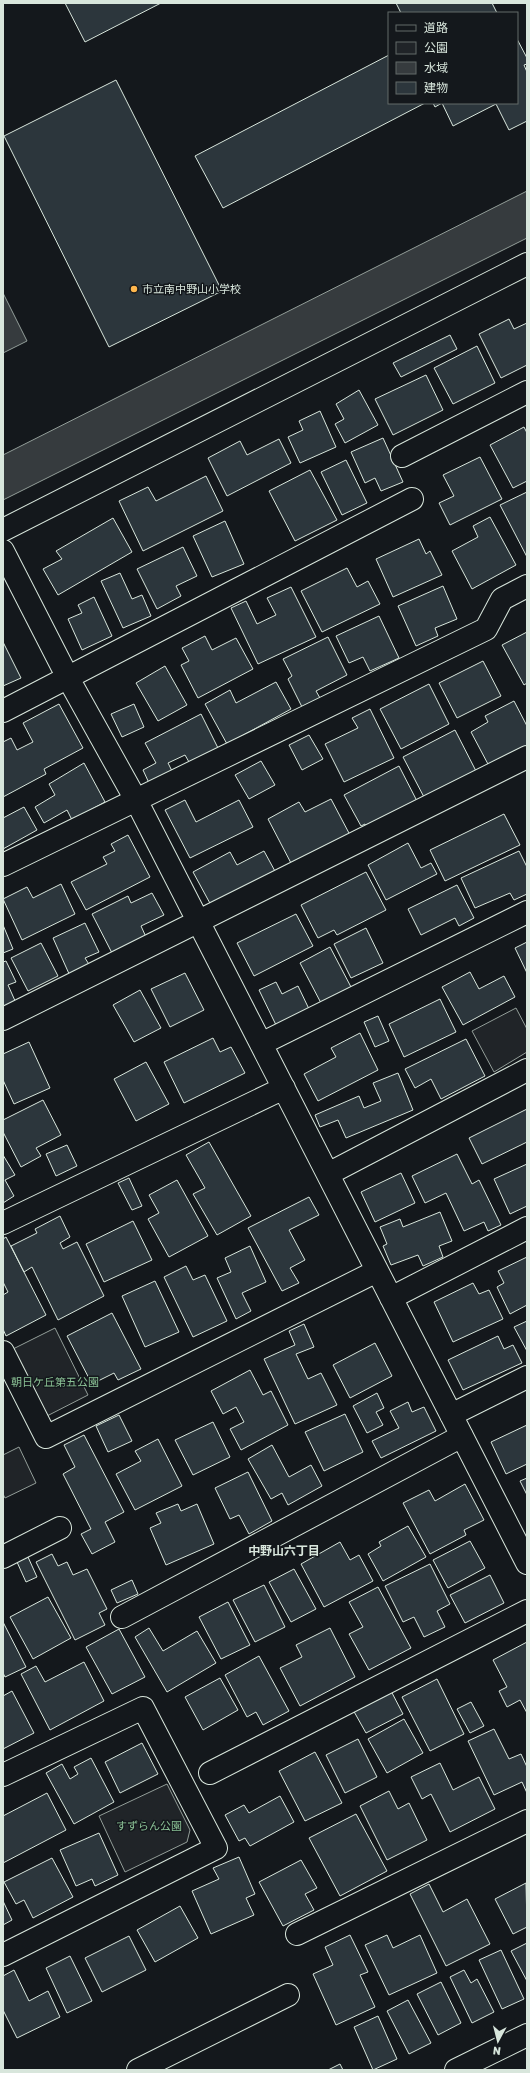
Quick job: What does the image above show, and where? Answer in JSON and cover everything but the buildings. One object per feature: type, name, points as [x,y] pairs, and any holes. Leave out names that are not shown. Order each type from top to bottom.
[{"type":"street","points":[[3,530],[527,264]]},
{"type":"street","points":[[402,456],[527,392]]},
{"type":"street","points":[[3,711],[412,499]]},
{"type":"street","points":[[3,551],[68,678],[136,800],[462,1436],[521,1535],[527,1563]]},
{"type":"street","points":[[3,865],[486,629],[502,599],[527,586]]},
{"type":"street","points":[[3,1019],[527,756]]},
{"type":"street","points":[[261,1044],[527,912]]},
{"type":"street","points":[[328,1174],[527,1070]]},
{"type":"street","points":[[3,1223],[284,1088]]},
{"type":"street","points":[[391,1298],[527,1228]]},
{"type":"street","points":[[3,1352],[46,1437],[377,1271]]},
{"type":"street","points":[[451,1415],[527,1377]]},
{"type":"street","points":[[122,1617],[462,1436]]},
{"type":"street","points":[[3,1557],[60,1528]]},
{"type":"street","points":[[210,1773],[527,1611]]},
{"type":"street","points":[[3,1775],[143,1708],[216,1848],[3,1954]]},
{"type":"street","points":[[297,1934],[527,1821]]},
{"type":"street","points":[[138,2070],[288,1995]]},
{"type":"street","points":[[456,2070],[527,2035]]},
{"type":"green space","points":[[516,1008],[527,1029],[527,1052],[494,1072],[472,1031]]},
{"type":"green space","name":"朝日ケ丘第五公園","points":[[55,1328],[88,1395],[45,1417],[13,1349]]},
{"type":"green space","points":[[19,1447],[36,1483],[5,1498],[3,1494],[3,1455]]},
{"type":"green space","name":"すずらん公園","points":[[167,1784],[190,1830],[187,1842],[125,1872],[99,1816]]},
{"type":"water","points":[[527,191],[527,238],[3,500],[3,455]]},
{"type":"water","points":[[3,293],[27,341],[3,353]]},
{"type":"place","name":"市立南中野山小学校","points":[[134,289]]},
{"type":"district","name":"中野山六丁目","points":[[284,1551]]}]
